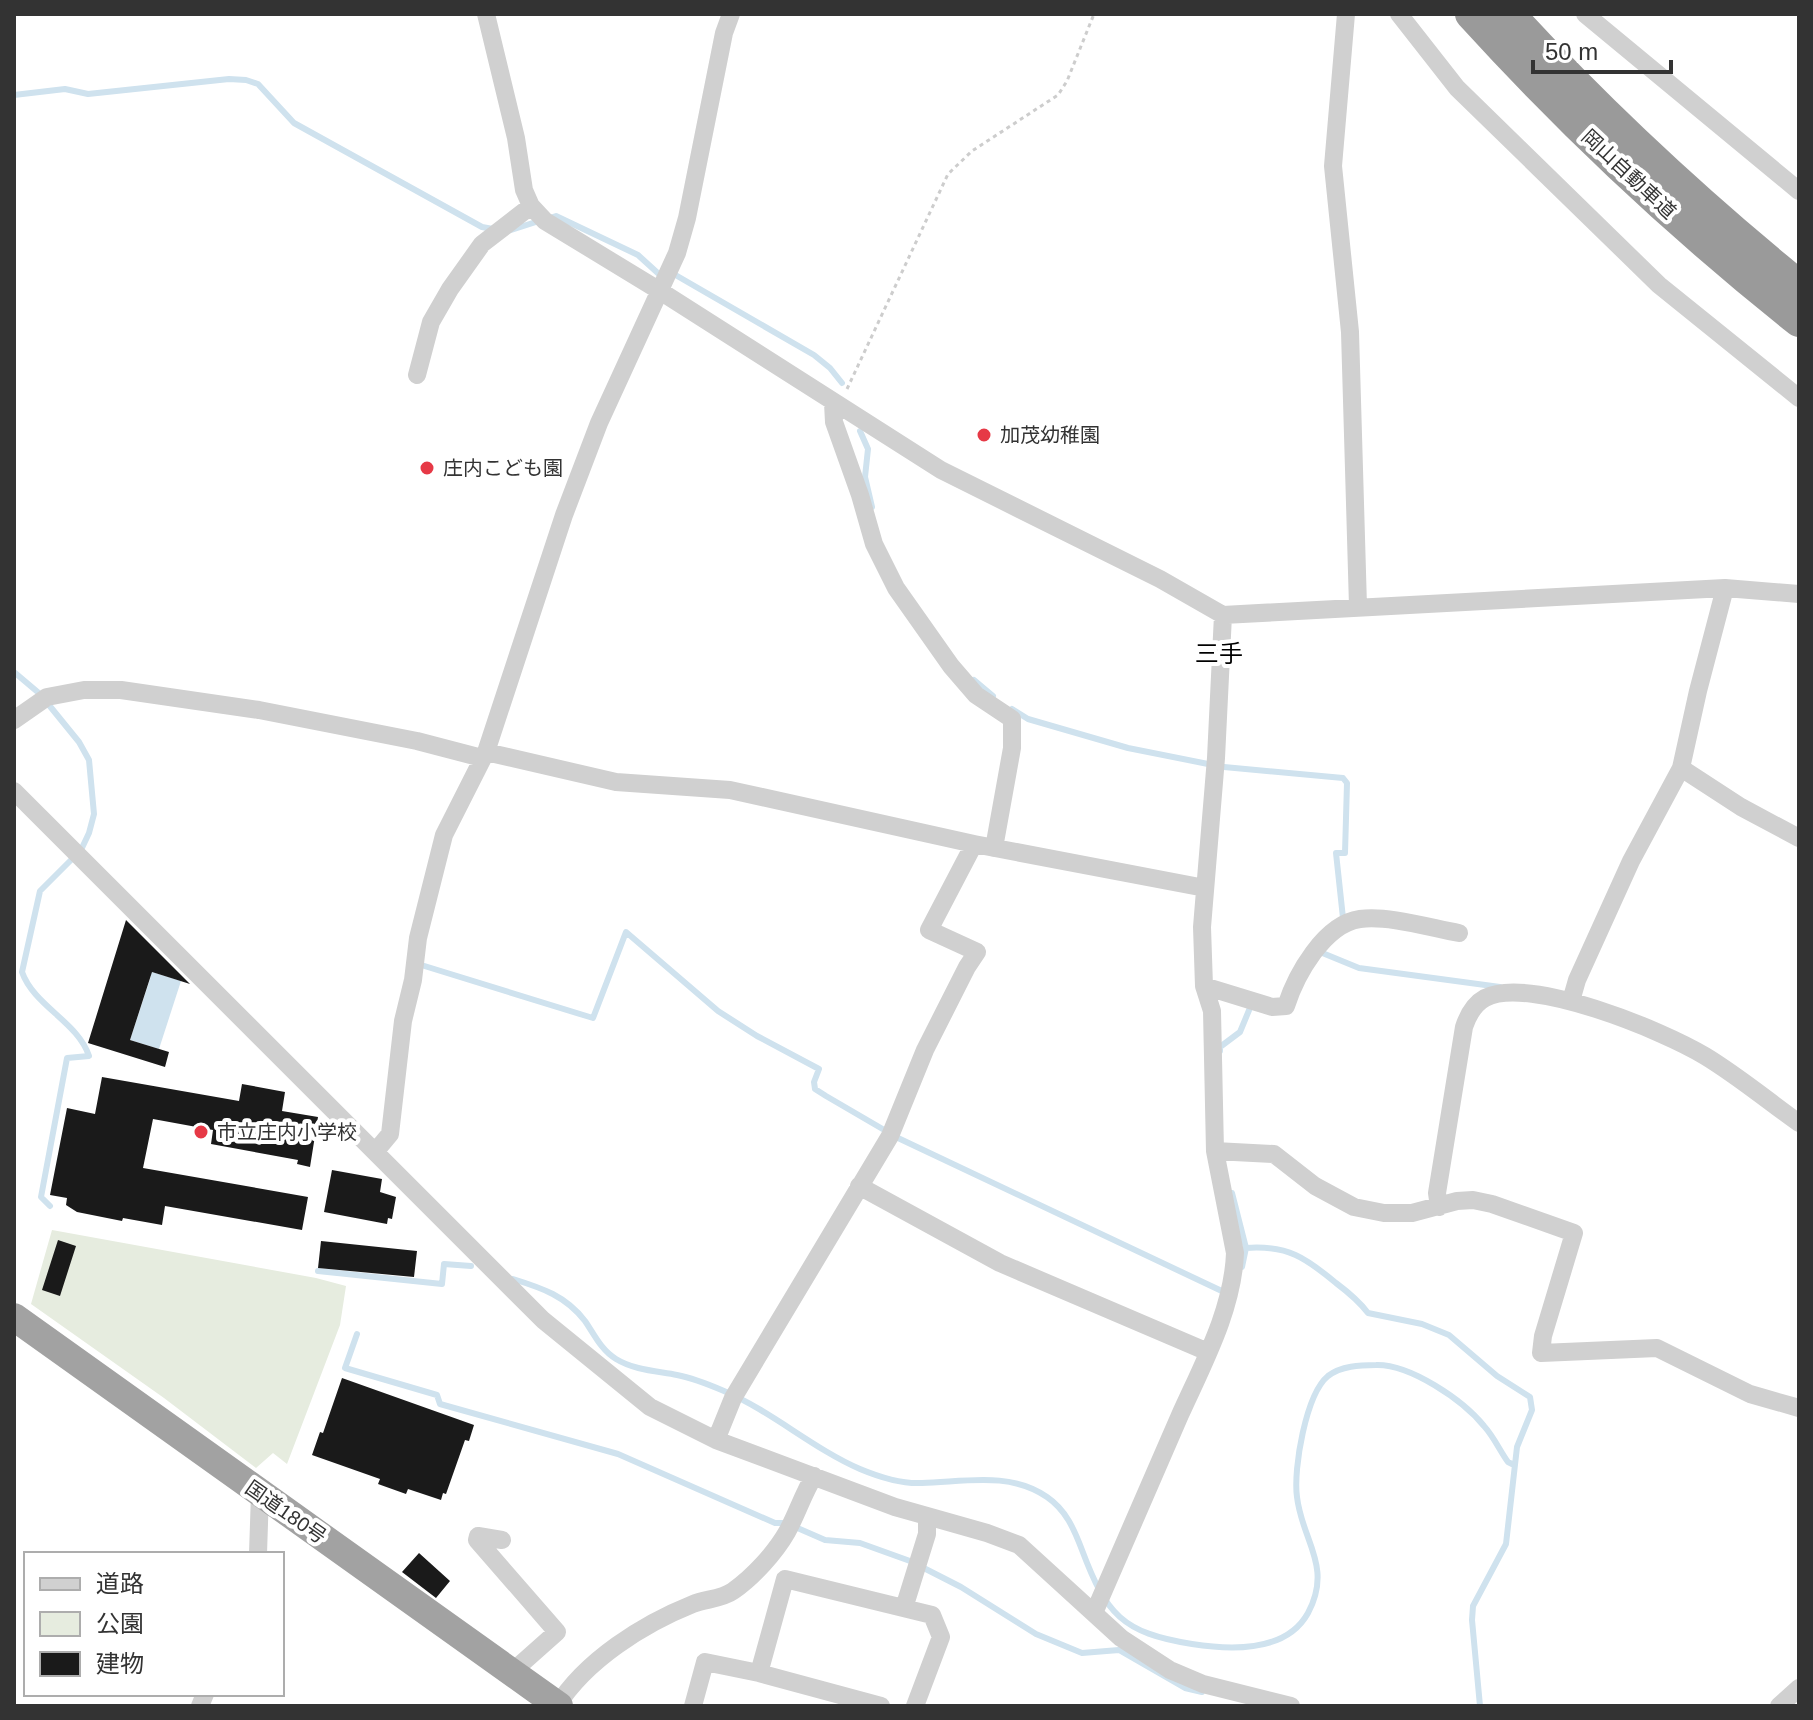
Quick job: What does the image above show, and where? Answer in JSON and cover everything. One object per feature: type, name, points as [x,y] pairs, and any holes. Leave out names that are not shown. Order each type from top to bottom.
[{"type":"highway","name":"岡山自動車道","points":[[1471,14],[1583,131],[1722,258],[1799,321]]},
{"type":"highway","name":"岡山自動車道","points":[[1509,14],[1616,124],[1679,183],[1799,286]]},
{"type":"highway","name":"国道180号","points":[[14,1317],[558,1706]]},
{"type":"street","points":[[486,14],[516,138],[524,190],[539,215],[666,278],[836,405],[941,470],[1160,579],[1223,615],[1725,588],[1799,594]]},
{"type":"street","points":[[375,1152],[390,1134],[403,1021],[444,835],[480,755],[599,423],[666,278],[687,218],[731,14]]},
{"type":"street","points":[[1346,14],[1333,166],[1350,332],[1358,606]]},
{"type":"street","points":[[1399,14],[1457,88],[1659,285],[1799,398]]},
{"type":"street","points":[[1585,14],[1799,191]]},
{"type":"street","points":[[417,375],[431,322],[482,244],[500,230],[539,215]]},
{"type":"street","points":[[836,405],[834,422],[874,544],[896,588],[951,666],[976,695],[1012,719],[1012,748],[994,848]]},
{"type":"street","points":[[1572,996],[1631,861],[1681,768],[1725,588]]},
{"type":"street","points":[[1099,1602],[1208,1352],[1229,1294],[1235,1253],[1220,1152],[1212,1011],[1204,986],[1202,927],[1216,758],[1223,615]]},
{"type":"street","points":[[14,720],[45,698],[84,690],[139,691],[259,710],[616,782],[730,790],[974,844],[1205,888]]},
{"type":"street","points":[[1681,768],[1741,807],[1799,838]]},
{"type":"street","points":[[17,802],[77,854],[543,1320],[650,1407],[716,1440],[895,1507],[1019,1545],[1099,1602],[1121,1638],[1170,1670],[1203,1684],[1266,1703],[1291,1706]]},
{"type":"street","points":[[716,1440],[734,1396],[891,1134],[925,1050],[977,952],[929,930],[974,844]]},
{"type":"street","points":[[1204,986],[1272,1007],[1286,1006],[1295,982],[1317,950],[1340,926],[1359,919],[1386,920],[1459,933]]},
{"type":"street","points":[[1439,1207],[1437,1193],[1464,1027],[1472,1010],[1486,998],[1525,993],[1572,996],[1704,1055],[1799,1123]]},
{"type":"street","points":[[1220,1152],[1274,1154],[1315,1186],[1354,1207],[1384,1213],[1412,1213],[1473,1200],[1574,1233],[1543,1336],[1541,1353],[1657,1348],[1750,1394],[1799,1408]]},
{"type":"street","points":[[859,1186],[1000,1263],[1208,1352]]},
{"type":"street","points":[[558,1706],[581,1675],[656,1621],[694,1603],[731,1592],[759,1567],[790,1525],[814,1476]]},
{"type":"street","points":[[258,1552],[260,1493]]},
{"type":"street","points":[[904,1608],[927,1534],[927,1516]]},
{"type":"street","points":[[502,1540],[478,1536],[477,1540],[557,1632],[512,1672]]},
{"type":"street","points":[[759,1673],[785,1579],[932,1615],[941,1637],[915,1706]]},
{"type":"street","points":[[693,1706],[705,1662],[759,1673],[881,1706]]},
{"type":"street","points":[[1779,1706],[1799,1688]]},
{"type":"path","points":[[836,405],[948,174],[972,151],[1058,95],[1067,81],[1094,14]]},
{"type":"green space","points":[[52,1230],[346,1286],[340,1325],[287,1464],[273,1453],[256,1468],[31,1304]]},
{"type":"water","points":[[149,971],[181,981],[159,1049],[130,1040],[151,976]]},
{"type":"building","points":[[126,920],[190,984],[152,972],[130,1040],[169,1052],[165,1067],[88,1043]]},
{"type":"building","points":[[102,1077],[239,1101],[242,1084],[285,1092],[282,1111],[318,1117],[310,1167],[297,1164],[298,1160],[211,1144],[213,1130],[153,1119],[143,1168],[308,1197],[302,1230],[165,1206],[162,1225],[123,1218],[122,1221],[77,1212],[66,1205],[67,1198],[50,1195],[67,1108],[95,1114]]},
{"type":"building","points":[[332,1170],[382,1179],[380,1192],[396,1197],[392,1219],[388,1218],[387,1224],[324,1212]]},
{"type":"building","points":[[58,1240],[76,1246],[60,1296],[42,1290]]},
{"type":"building","points":[[321,1241],[417,1251],[414,1277],[318,1268]]},
{"type":"building","points":[[342,1378],[474,1425],[441,1500],[408,1489],[406,1494],[378,1484],[380,1479],[312,1455]]},
{"type":"building","points":[[419,1553],[450,1581],[436,1598],[402,1572]]},
{"type":"waterway","points":[[14,95],[65,89],[88,94],[229,79],[246,80],[258,84],[294,123],[482,227],[493,229]]},
{"type":"waterway","points":[[550,218],[556,216],[638,255],[661,276]]},
{"type":"waterway","points":[[508,231],[539,221]]},
{"type":"waterway","points":[[672,273],[814,355],[842,383]]},
{"type":"waterway","points":[[860,431],[868,449],[865,477],[872,507]]},
{"type":"waterway","points":[[14,672],[40,694],[79,742],[89,760],[94,814],[81,850],[40,891],[22,972],[36,995],[76,1033],[89,1056],[67,1058],[41,1197],[50,1206]]},
{"type":"waterway","points":[[974,680],[993,696]]},
{"type":"waterway","points":[[1012,709],[1028,719],[1128,748],[1208,764]]},
{"type":"waterway","points":[[1224,767],[1343,778],[1347,783],[1345,853],[1336,853],[1343,918],[1340,921]]},
{"type":"waterway","points":[[418,964],[593,1018],[626,932],[718,1011],[819,1069],[815,1089],[826,1096],[898,1138],[1226,1293]]},
{"type":"waterway","points":[[1320,952],[1359,968],[1500,987]]},
{"type":"waterway","points":[[1220,1051],[1220,1047],[1240,1032],[1252,1003]]},
{"type":"waterway","points":[[1232,1193],[1246,1248]]},
{"type":"waterway","points":[[1242,1267],[1246,1248],[1274,1249],[1296,1255],[1345,1290],[1368,1313],[1422,1324],[1449,1335],[1497,1376],[1530,1397],[1532,1410],[1517,1447],[1506,1544],[1473,1606],[1480,1706]]},
{"type":"waterway","points":[[318,1271],[442,1284],[444,1264],[471,1266]]},
{"type":"waterway","points":[[513,1279],[544,1290],[570,1305],[602,1346],[623,1363],[689,1378],[724,1391],[860,1469],[907,1482],[1002,1481],[1032,1489],[1047,1497],[1064,1514],[1099,1590],[1120,1617],[1149,1634],[1192,1644],[1240,1647],[1272,1642],[1286,1636],[1308,1613],[1318,1581],[1317,1567],[1300,1513],[1297,1469],[1307,1415],[1320,1385],[1333,1373],[1351,1367],[1376,1365],[1390,1366],[1420,1377],[1450,1395],[1475,1416],[1508,1462],[1514,1465]]},
{"type":"waterway","points":[[357,1334],[345,1368],[437,1395],[440,1404],[618,1454],[775,1523],[786,1523],[825,1540],[860,1543],[910,1561],[961,1587],[1036,1634],[1082,1653],[1119,1650],[1185,1688],[1202,1692]]},
{"type":"place","name":"加茂幼稚園","points":[[984,435]]},
{"type":"place","name":"庄内こども園","points":[[427,468]]},
{"type":"place","name":"市立庄内小学校","points":[[201,1132]]},
{"type":"district","name":"三手","points":[[1219,653]]}]
